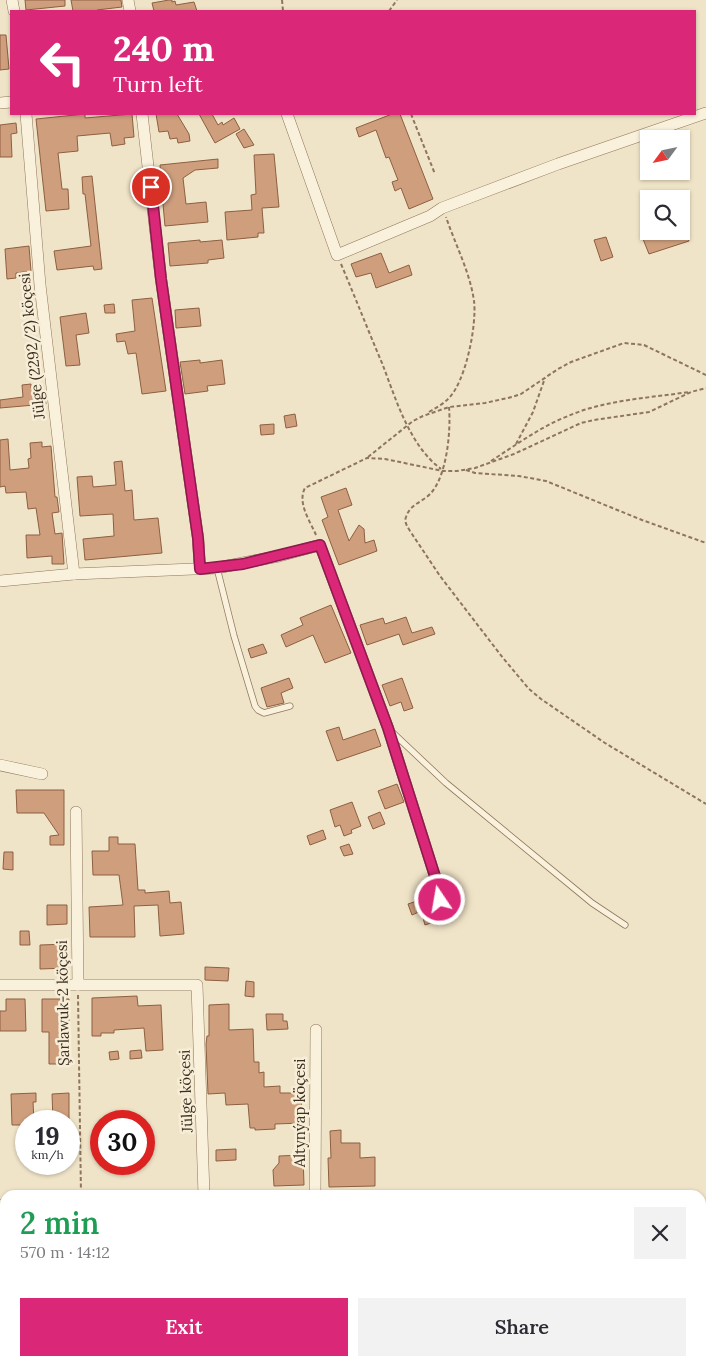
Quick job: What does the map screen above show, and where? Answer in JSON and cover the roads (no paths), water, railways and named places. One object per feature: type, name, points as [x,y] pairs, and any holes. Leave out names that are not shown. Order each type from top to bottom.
[{"type":"street","points":[[287,115],[337,255],[430,216],[442,208],[558,164],[706,113]]},
{"type":"street","name":"Jülge (2292/2) köçesi","points":[[26,115],[40,285],[74,574]]},
{"type":"street","points":[[142,115],[161,279],[198,538],[200,569]]},
{"type":"street","points":[[0,581],[74,574],[217,568],[270,558],[320,545],[388,728],[439,889],[440,900]]},
{"type":"street","points":[[0,765],[42,774]]},
{"type":"street","name":"Şarlawuk-2 köçesi","points":[[76,812],[78,985]]},
{"type":"street","points":[[0,985],[78,985]]},
{"type":"street","name":"Jülge köçesi","points":[[78,985],[197,985],[204,1190]]},
{"type":"street","name":"Altynýap köçesi","points":[[315,1190],[316,1030]]},
{"type":"lane","points":[[217,568],[234,636],[258,710],[264,713],[290,706]]},
{"type":"lane","points":[[388,728],[446,783],[592,903],[625,925]]}]
